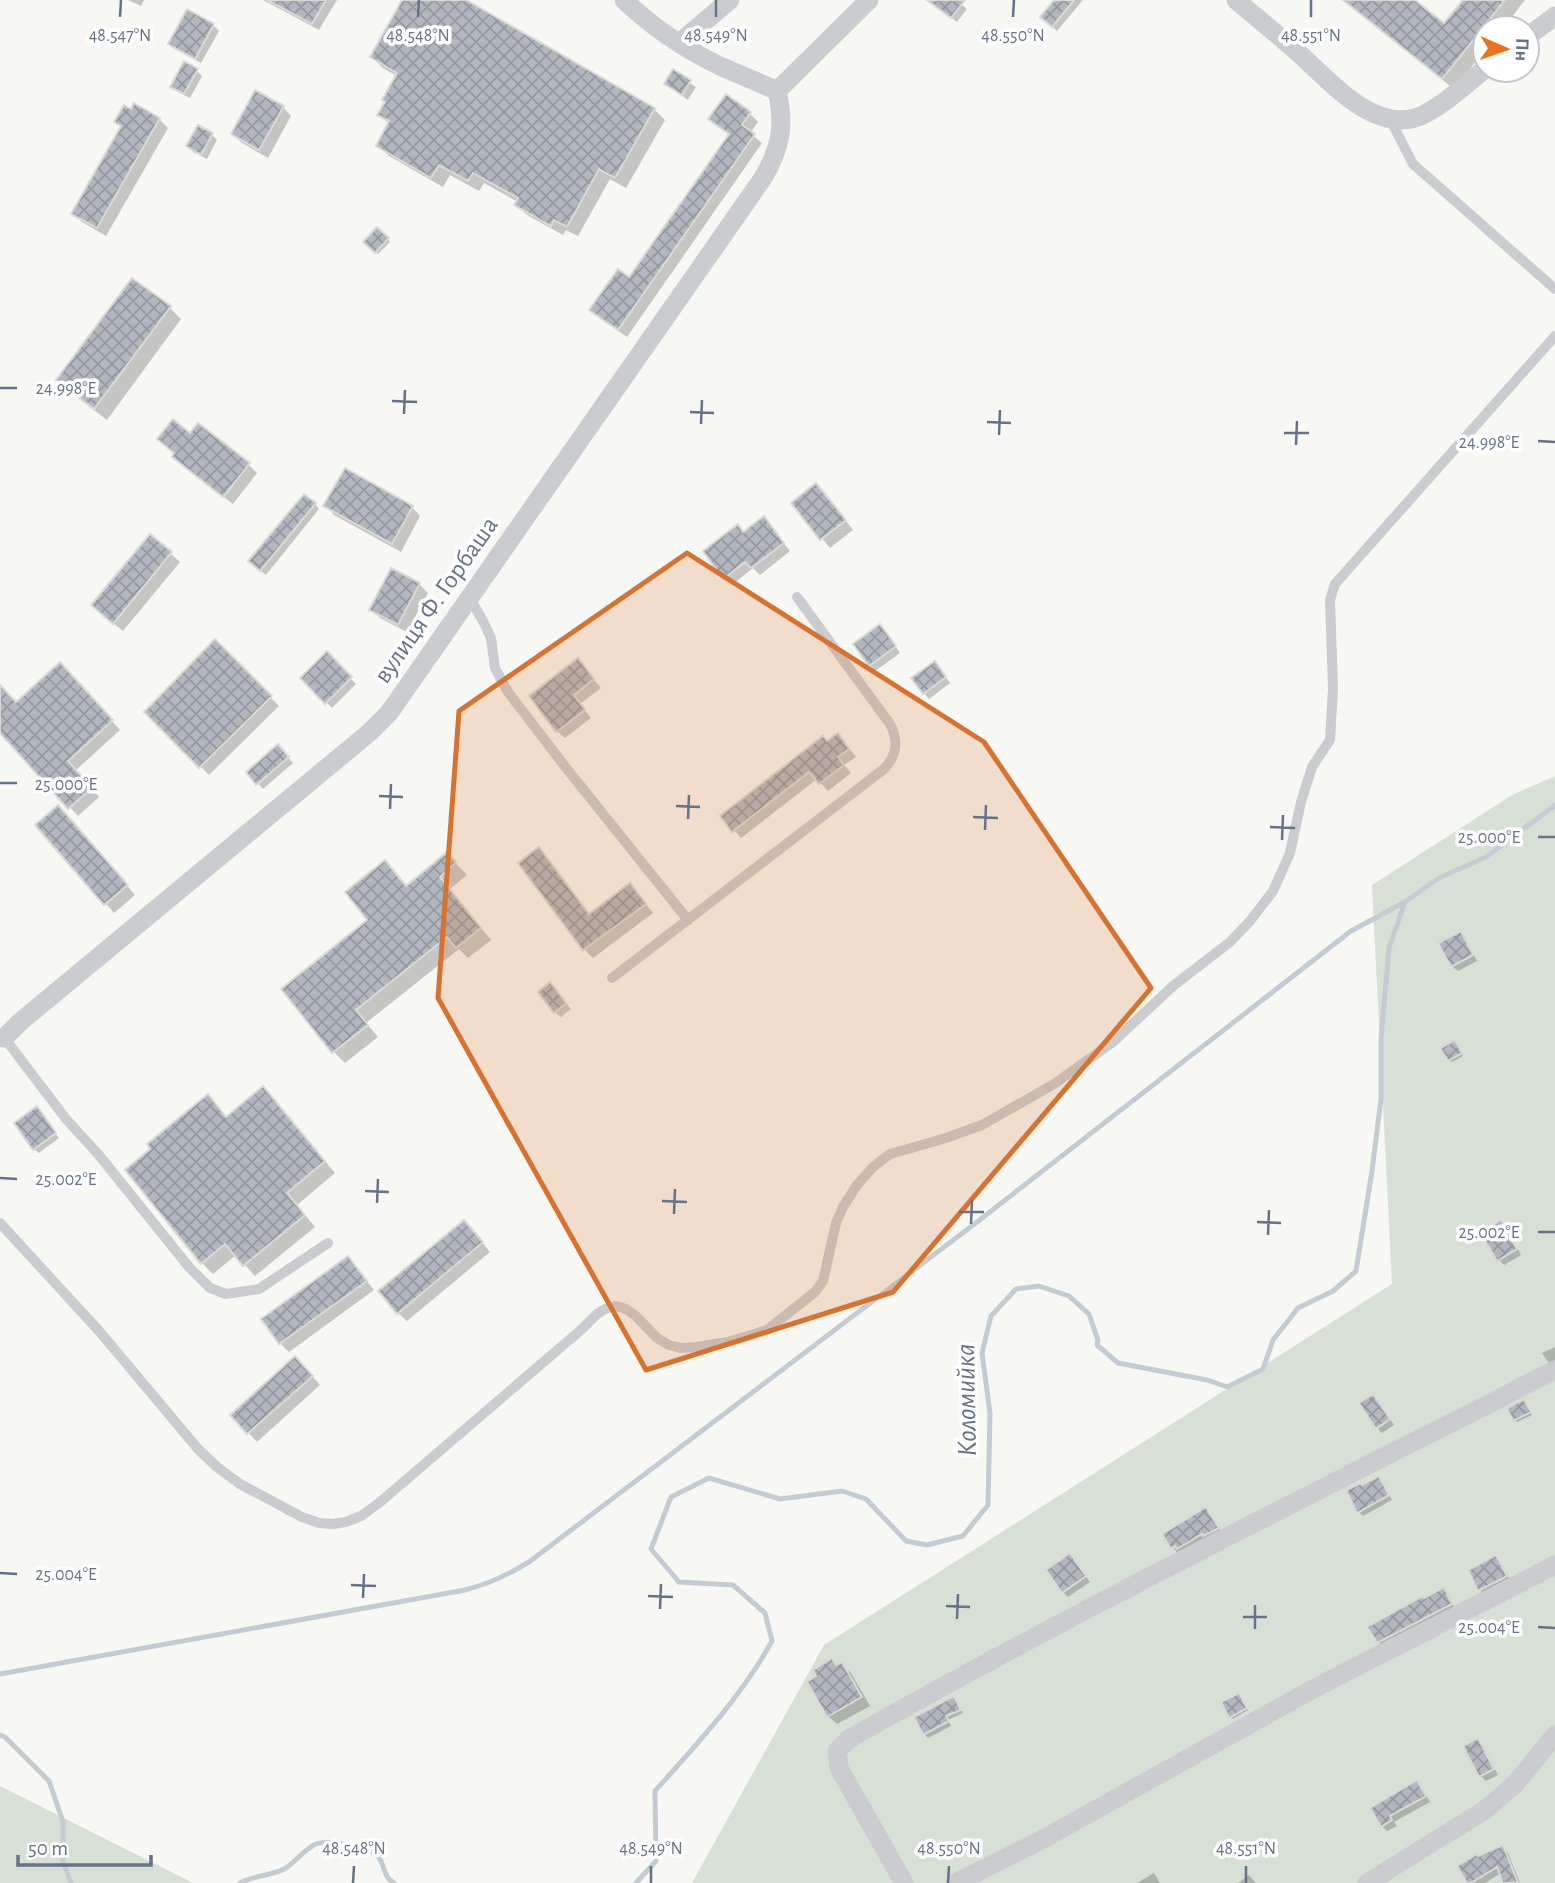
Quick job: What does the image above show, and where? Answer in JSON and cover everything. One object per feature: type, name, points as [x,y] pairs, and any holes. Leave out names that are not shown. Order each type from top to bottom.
[{"type":"street","points":[[624,0],[641,16],[679,43],[720,66],[776,91],[869,0]]},
{"type":"street","points":[[679,43],[730,0]]},
{"type":"street","points":[[1236,0],[1348,97],[1370,112],[1390,119],[1405,120],[1425,114],[1471,80]]},
{"type":"street","name":"вулиця Ф. Горбаша","points":[[1,1039],[382,721],[763,178],[781,134],[780,105],[776,91]]},
{"type":"street","points":[[904,1883],[839,1768],[837,1751],[849,1739],[1083,1612],[1555,1370]]},
{"type":"street","points":[[955,1883],[1035,1843],[1313,1689],[1555,1565]]},
{"type":"street","points":[[1367,1883],[1485,1810],[1517,1782],[1555,1735]]},
{"type":"lane","points":[[1390,119],[1413,164],[1555,289]]},
{"type":"lane","points":[[0,1223],[100,1332],[217,1467],[240,1484],[302,1517],[319,1523],[346,1522],[361,1516],[379,1503],[606,1309],[616,1306],[626,1309],[657,1338],[681,1348],[728,1342],[767,1329],[815,1292],[823,1281],[836,1223],[857,1185],[873,1167],[890,1154],[982,1125],[1054,1084],[1113,1042],[1181,980],[1230,942],[1250,921],[1273,891],[1290,853],[1312,767],[1330,740],[1333,689],[1330,600],[1335,584],[1555,336]]},
{"type":"lane","points":[[469,597],[491,638],[495,668],[508,692],[566,769],[688,920]]},
{"type":"lane","points":[[612,978],[884,769],[894,756],[896,740],[890,724],[797,597]]},
{"type":"lane","points":[[1,1039],[189,1267],[210,1288],[226,1294],[259,1289],[328,1243]]},
{"type":"highlighted area","points":[[687,553],[984,742],[1151,988],[893,1292],[646,1370],[438,998],[459,711]]},
{"type":"shaded area","points":[[1555,776],[1555,1883],[692,1883],[824,1645],[1392,1284],[1372,885],[1512,795]]},
{"type":"shaded area","points":[[0,1786],[193,1883],[0,1883]]},
{"type":"building","points":[[267,0],[326,0],[312,24]]},
{"type":"building","points":[[402,0],[466,0],[655,108],[615,178],[599,169],[567,227],[554,220],[551,226],[514,205],[518,198],[473,173],[468,181],[439,165],[431,178],[376,146],[389,121],[377,115],[397,73],[370,57]]},
{"type":"building","points":[[927,0],[965,0],[951,18]]},
{"type":"building","points":[[1054,0],[1074,0],[1052,27],[1040,17]]},
{"type":"building","points":[[1343,0],[1415,0],[1444,23],[1463,0],[1505,0],[1494,14],[1471,14],[1471,43],[1442,79]]},
{"type":"building","points":[[187,9],[214,24],[195,59],[168,44]]},
{"type":"building","points":[[184,61],[198,69],[184,94],[170,87]]},
{"type":"building","points":[[673,69],[691,80],[682,95],[664,84]]},
{"type":"building","points":[[255,90],[284,106],[259,150],[231,134]]},
{"type":"building","points":[[726,94],[751,112],[742,125],[755,134],[618,330],[589,310],[618,269],[629,277],[729,134],[708,119]]},
{"type":"building","points":[[134,103],[160,118],[97,228],[71,214],[121,126],[114,122],[124,105],[131,109]]},
{"type":"building","points":[[198,125],[213,133],[201,155],[186,146]]},
{"type":"building","points":[[377,227],[389,238],[375,253],[363,242]]},
{"type":"building","points":[[132,278],[171,306],[94,409],[56,380]]},
{"type":"building","points":[[173,419],[190,433],[198,423],[250,463],[223,497],[172,457],[174,453],[157,439]]},
{"type":"building","points":[[345,468],[413,506],[392,544],[323,506]]},
{"type":"building","points":[[816,483],[846,520],[820,540],[791,503]]},
{"type":"building","points":[[304,494],[316,503],[260,571],[248,561]]},
{"type":"building","points":[[764,516],[784,543],[751,568],[745,562],[723,579],[703,551],[738,524],[743,532]]},
{"type":"building","points":[[150,534],[172,552],[113,624],[91,605]]},
{"type":"building","points":[[391,568],[420,583],[398,625],[369,610]]},
{"type":"building","points":[[880,624],[896,646],[869,666],[853,644]]},
{"type":"building","points":[[215,639],[272,696],[199,768],[144,712]]},
{"type":"building","points":[[327,651],[352,677],[325,704],[300,678]]},
{"type":"building","points":[[578,658],[594,679],[574,695],[585,710],[556,732],[529,696]]},
{"type":"building","points":[[935,661],[946,677],[923,694],[911,678]]},
{"type":"building","points":[[60,662],[113,720],[68,761],[92,788],[68,809],[0,733],[0,685],[16,702]]},
{"type":"building","points":[[838,733],[849,749],[838,757],[844,765],[819,784],[809,772],[732,832],[720,816],[823,736],[827,741]]},
{"type":"building","points":[[278,744],[289,757],[256,785],[246,772]]},
{"type":"building","points":[[58,805],[128,885],[104,905],[35,825]]},
{"type":"building","points":[[539,847],[589,914],[630,883],[646,904],[583,950],[518,863]]},
{"type":"building","points":[[447,852],[456,862],[440,877],[481,928],[456,948],[447,937],[356,1010],[368,1025],[332,1053],[281,989],[367,920],[345,892],[385,860],[406,886]]},
{"type":"building","points":[[1461,931],[1473,955],[1451,967],[1438,943]]},
{"type":"building","points":[[550,982],[566,1003],[554,1013],[538,992]]},
{"type":"building","points":[[1455,1040],[1462,1053],[1448,1061],[1440,1048]]},
{"type":"building","points":[[263,1086],[325,1161],[287,1193],[305,1215],[243,1266],[225,1244],[201,1264],[125,1170],[150,1149],[147,1144],[208,1094],[226,1117]]},
{"type":"building","points":[[37,1106],[56,1133],[33,1150],[14,1123]]},
{"type":"building","points":[[464,1220],[483,1242],[397,1314],[378,1291]]},
{"type":"building","points":[[1501,1220],[1517,1249],[1497,1261],[1480,1232]]},
{"type":"building","points":[[348,1256],[367,1281],[279,1344],[261,1319]]},
{"type":"building","points":[[295,1356],[313,1376],[247,1434],[230,1415]]},
{"type":"building","points":[[1373,1394],[1390,1419],[1376,1429],[1359,1403]]},
{"type":"building","points":[[1524,1399],[1531,1412],[1513,1421],[1507,1408]]},
{"type":"building","points":[[1379,1476],[1389,1495],[1357,1513],[1346,1490]]},
{"type":"building","points":[[1206,1507],[1219,1528],[1203,1536],[1202,1534],[1177,1549],[1175,1546],[1171,1549],[1162,1534]]},
{"type":"building","points":[[1070,1553],[1086,1576],[1062,1593],[1046,1570]]},
{"type":"building","points":[[1496,1555],[1507,1576],[1478,1591],[1468,1570]]},
{"type":"building","points":[[1444,1587],[1452,1604],[1377,1643],[1367,1627]]},
{"type":"building","points":[[832,1658],[836,1665],[842,1662],[862,1697],[827,1717],[807,1682],[816,1676],[813,1670]]},
{"type":"building","points":[[1239,1693],[1247,1708],[1229,1718],[1221,1702]]},
{"type":"building","points":[[954,1696],[961,1710],[946,1716],[949,1721],[923,1735],[914,1717]]},
{"type":"building","points":[[1478,1738],[1494,1769],[1479,1777],[1463,1746]]},
{"type":"building","points":[[1417,1780],[1426,1796],[1390,1816],[1392,1820],[1381,1827],[1370,1808]]},
{"type":"building","points":[[1503,1845],[1518,1883],[1503,1883],[1497,1867],[1467,1883],[1457,1866],[1477,1854],[1478,1856]]},
{"type":"waterway","name":"Коломийка","points":[[636,1883],[656,1861],[655,1791],[733,1700],[772,1641],[765,1613],[733,1585],[679,1582],[651,1549],[671,1497],[709,1478],[780,1499],[842,1491],[866,1499],[906,1541],[927,1545],[963,1536],[988,1505],[990,1413],[982,1353],[991,1316],[1016,1289],[1039,1286],[1069,1296],[1089,1314],[1098,1340],[1097,1345],[1118,1363],[1207,1380],[1227,1387],[1263,1369],[1273,1340],[1298,1308],[1333,1291],[1356,1271],[1381,1099],[1381,1039],[1389,948],[1405,902],[1439,878],[1486,857],[1555,805]]},
{"type":"waterway","points":[[0,1674],[465,1590],[514,1571],[977,1222],[1351,931],[1405,902]]},
{"type":"waterway","name":"Коломийка","points":[[0,1735],[49,1781],[63,1822],[63,1861],[71,1883]]},
{"type":"waterway","name":"Коломийка","points":[[240,1883],[281,1871],[312,1846],[329,1843],[373,1852],[380,1859],[388,1878],[394,1883]]}]
